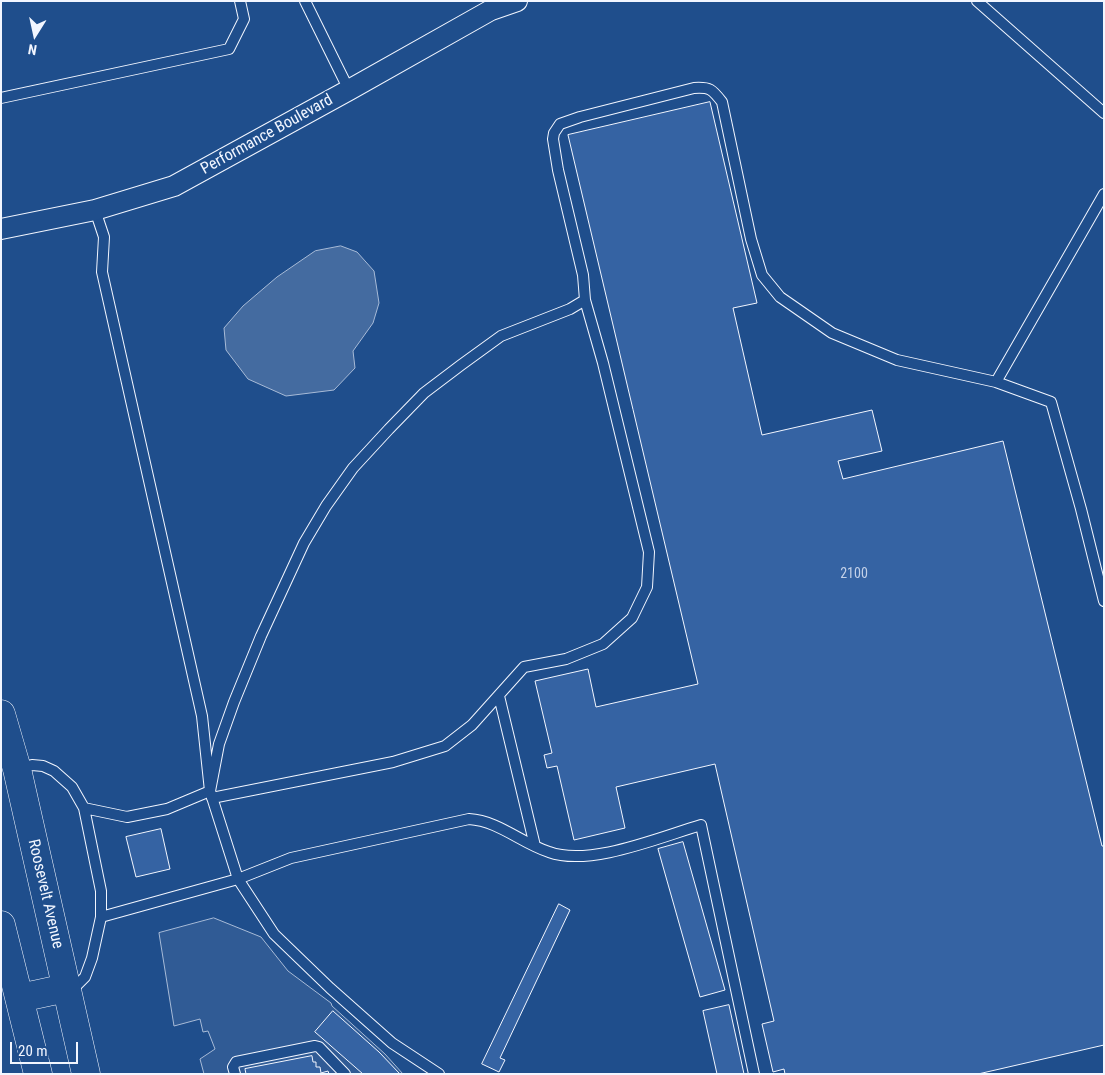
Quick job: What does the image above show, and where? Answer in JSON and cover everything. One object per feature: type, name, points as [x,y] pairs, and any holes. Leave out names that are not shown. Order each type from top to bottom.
[{"type":"main road","name":"Roosevelt Avenue","points":[[1,714],[9,770],[66,988],[86,1074]]},
{"type":"main road","points":[[1,925],[15,999],[38,1074]]},
{"type":"main road","points":[[15,999],[66,988]]},
{"type":"street","name":"Performance Boulevard","points":[[1,229],[95,210],[174,186],[349,90],[491,6],[517,1]]},
{"type":"lane","points":[[1,98],[229,49],[244,19],[240,1]]},
{"type":"lane","points":[[304,1],[349,90]]},
{"type":"lane","points":[[977,1],[1104,113]]},
{"type":"lane","points":[[84,808],[127,817],[167,809],[211,795],[393,762],[445,746],[472,726],[524,667],[566,658],[603,644],[632,618],[647,587],[649,552],[603,363],[585,300],[583,275],[558,170],[553,140],[554,133],[560,124],[580,117],[694,88],[706,87],[714,91],[722,102],[751,239],[762,275],[780,297],[832,333],[897,360],[996,382],[1051,402],[1081,509],[1104,602]]},
{"type":"lane","points":[[996,382],[1104,194]]},
{"type":"lane","points":[[95,210],[104,237],[102,272],[202,716],[211,795],[238,879],[274,934],[330,988],[392,1043],[439,1074]]},
{"type":"lane","points":[[211,795],[219,744],[261,636],[304,544],[326,506],[353,468],[424,393],[501,336],[570,309],[585,300]]},
{"type":"lane","points":[[500,696],[535,846]]},
{"type":"lane","points":[[9,770],[32,765],[43,766],[54,771],[72,787],[84,808],[101,891],[102,916],[92,958],[85,977],[77,985],[66,988]]},
{"type":"lane","points":[[102,916],[238,879],[291,858],[469,819],[479,819],[493,824],[550,853],[578,857],[614,851],[701,825],[754,1074]]},
{"type":"lane","points":[[235,1074],[233,1066],[236,1062],[315,1046],[319,1047],[345,1074]]},
{"type":"shaded area","points":[[341,246],[357,252],[374,271],[379,303],[373,323],[353,351],[355,368],[334,390],[286,396],[248,379],[226,350],[224,328],[243,306],[277,277],[315,251]]},
{"type":"shaded area","points":[[214,918],[261,937],[288,971],[331,1003],[385,1054],[403,1074],[204,1074],[200,1059],[215,1049],[208,1031],[203,1032],[200,1019],[174,1026],[159,933]]},
{"type":"building","points":[[710,102],[757,303],[733,308],[762,435],[872,410],[882,451],[838,461],[843,479],[1003,441],[1102,846],[1104,846],[1104,1045],[978,1074],[785,1074],[784,1069],[773,1072],[762,1024],[774,1021],[715,764],[616,787],[625,828],[574,840],[557,766],[547,768],[544,755],[552,753],[535,681],[588,669],[596,707],[698,684],[568,135]]},
{"type":"building","points":[[161,829],[170,869],[136,877],[126,837]]},
{"type":"building","points":[[683,842],[725,990],[700,997],[658,849]]},
{"type":"building","points":[[559,904],[570,910],[500,1058],[505,1060],[499,1072],[482,1064]]},
{"type":"building","points":[[729,1005],[744,1074],[717,1074],[703,1011]]},
{"type":"building","points":[[333,1011],[379,1052],[400,1074],[363,1074],[315,1032]]},
{"type":"building","points":[[312,1056],[313,1062],[316,1062],[316,1067],[320,1067],[321,1073],[328,1071],[329,1074],[246,1074],[245,1069]]}]
